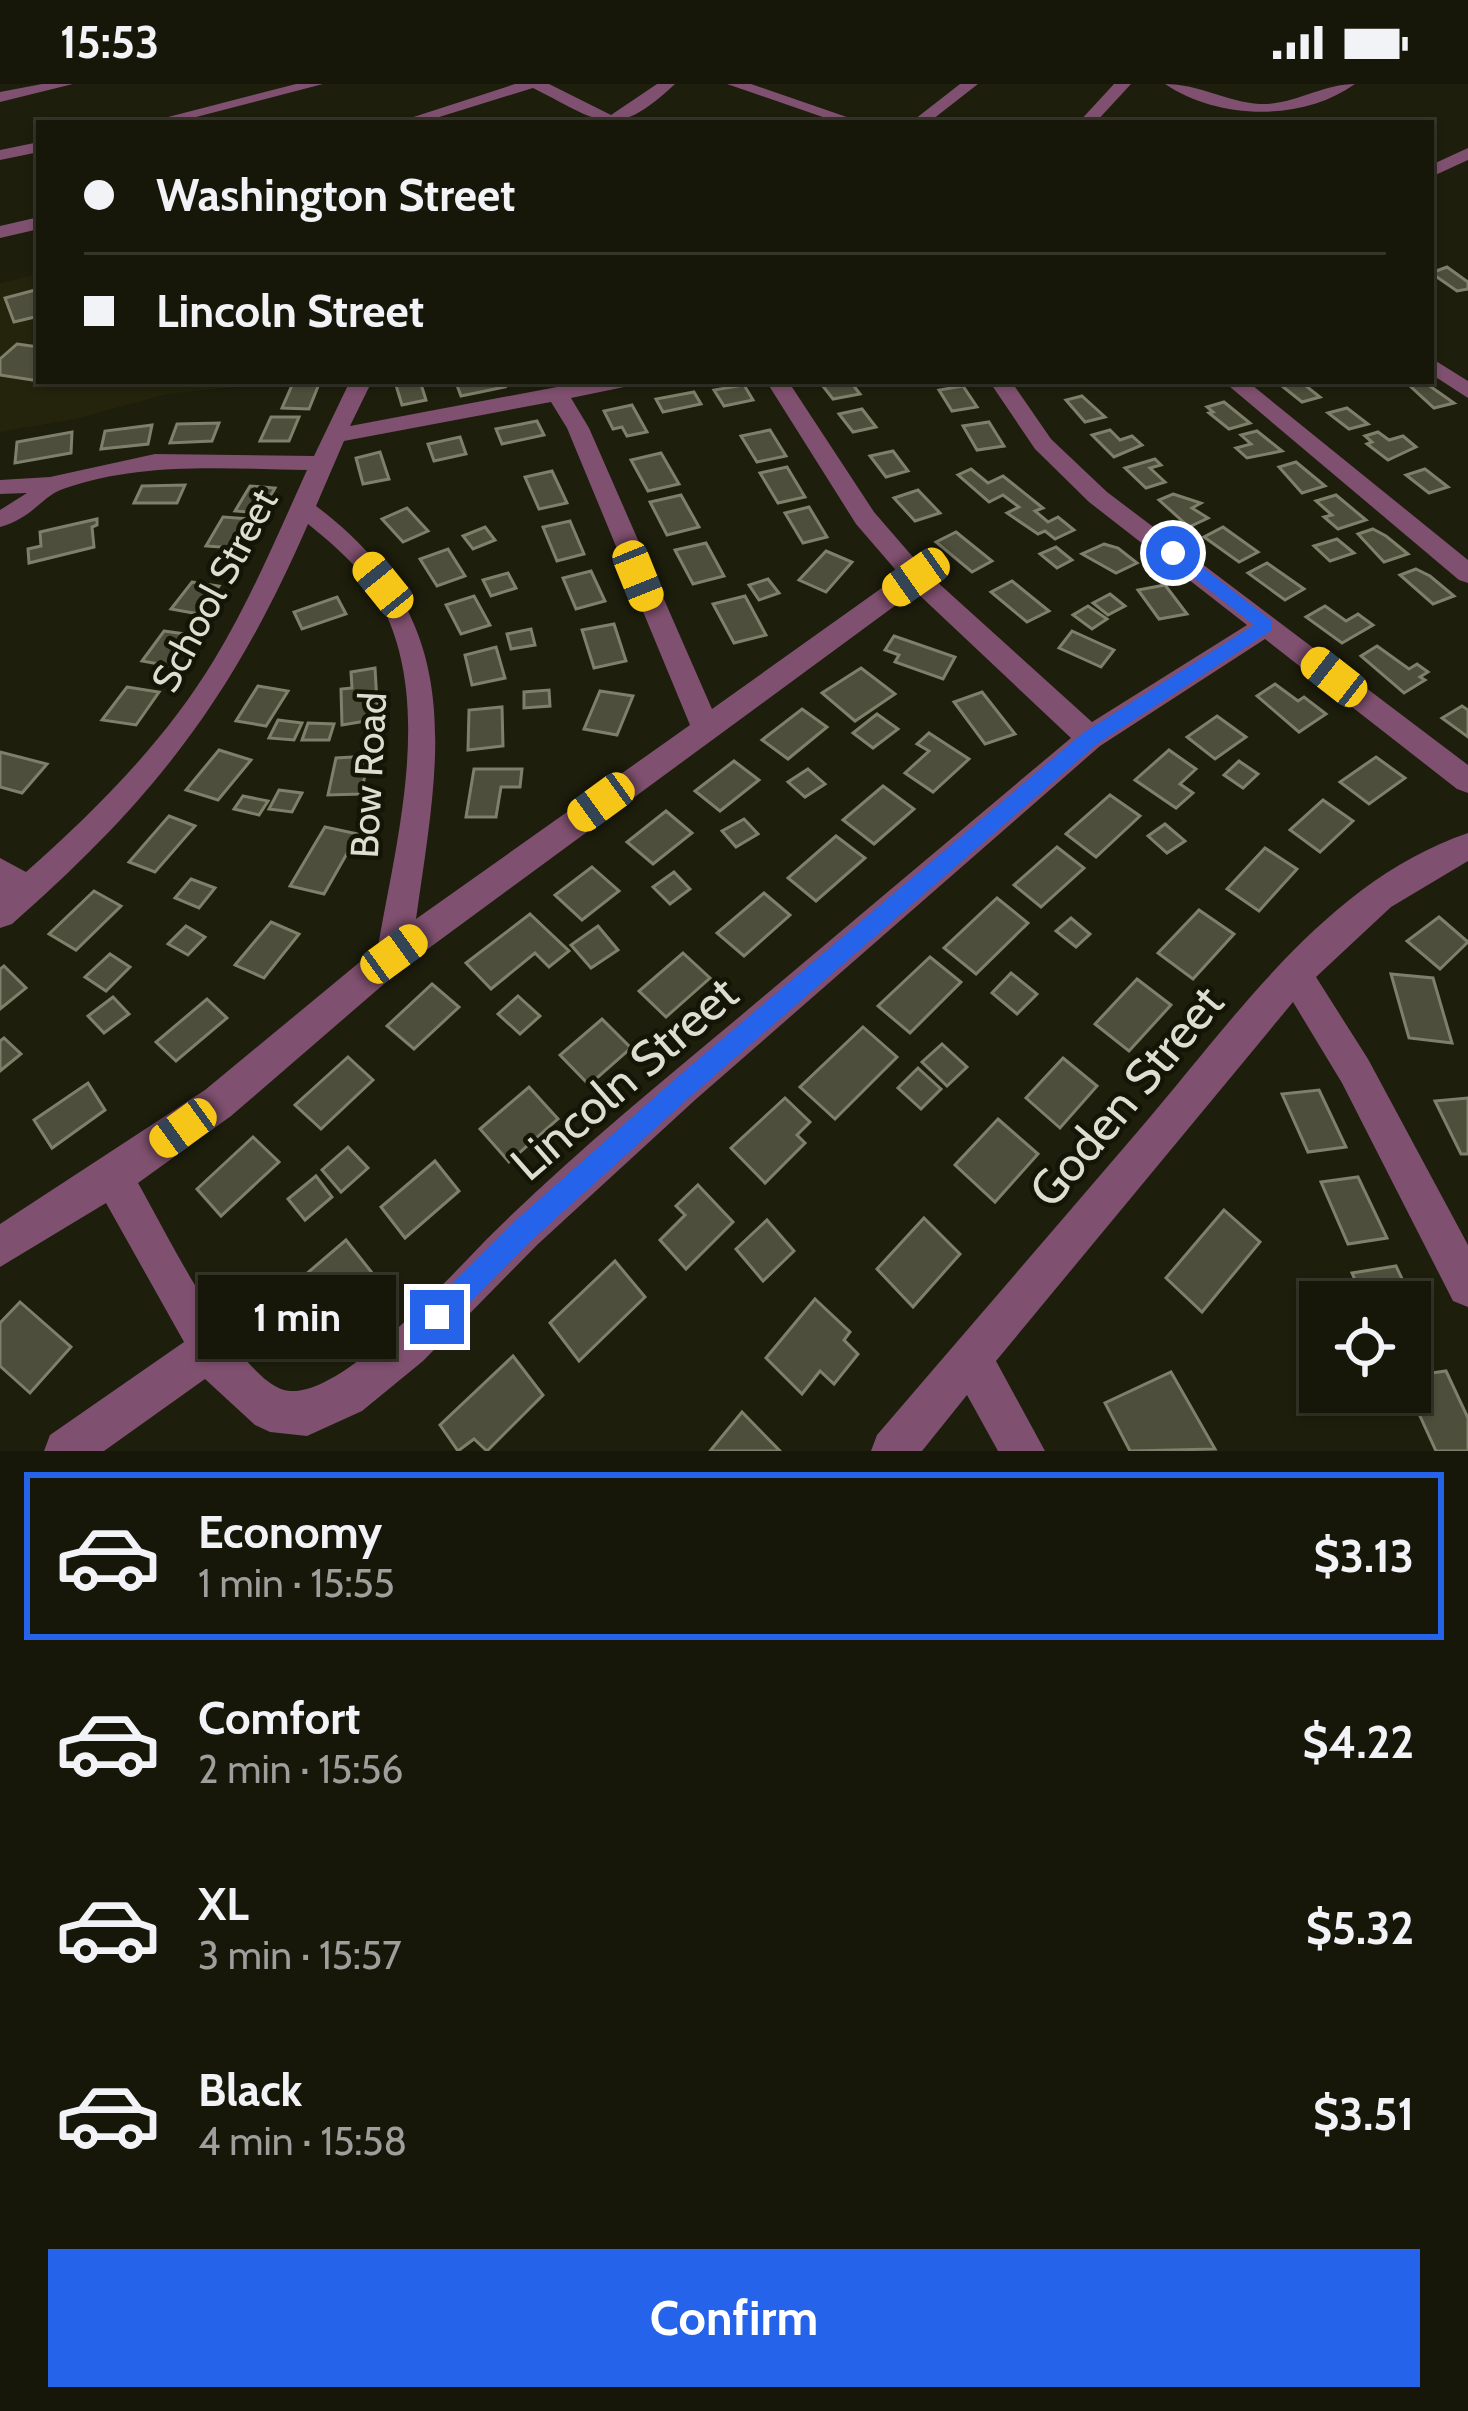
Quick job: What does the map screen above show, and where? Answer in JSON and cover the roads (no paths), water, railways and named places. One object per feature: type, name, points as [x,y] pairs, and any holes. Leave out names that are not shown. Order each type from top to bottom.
[{"type":"street","points":[[0,97],[65,84]]},
{"type":"street","points":[[166,120],[315,84]]},
{"type":"street","points":[[413,120],[534,84],[606,120]]},
{"type":"street","points":[[616,120],[667,84]]},
{"type":"street","points":[[736,84],[847,120]]},
{"type":"street","points":[[790,102],[816,84]]},
{"type":"street","points":[[921,120],[970,84]]},
{"type":"street","points":[[1173,84],[1266,111],[1292,107],[1347,84]]},
{"type":"street","points":[[1096,87],[1119,89]]},
{"type":"street","points":[[1089,120],[1119,89]]},
{"type":"street","points":[[0,155],[36,148]]},
{"type":"street","points":[[1434,170],[1468,153]]},
{"type":"street","points":[[0,232],[36,224]]},
{"type":"street","points":[[1434,366],[1468,391]]},
{"type":"street","name":"School Street","points":[[0,914],[14,881],[103,822],[188,721],[238,641],[305,510],[333,435],[359,384]]},
{"type":"street","points":[[333,435],[608,384]]},
{"type":"street","points":[[779,384],[865,518],[916,577],[1090,739]]},
{"type":"street","points":[[1002,384],[1043,444],[1070,471],[1468,781]]},
{"type":"street","points":[[1238,384],[1468,574]]},
{"type":"street","points":[[558,395],[578,428],[705,725]]},
{"type":"street","points":[[0,488],[50,484],[155,461],[321,463]]},
{"type":"street","points":[[0,519],[24,508],[50,484]]},
{"type":"street","name":"Bow Road","points":[[305,510],[348,542],[383,585],[407,631],[414,664],[419,752],[394,954]]},
{"type":"street","points":[[0,1247],[113,1178],[218,1103],[394,954],[916,577]]},
{"type":"street","name":"Lincoln Street","points":[[113,1178],[220,1364],[270,1410],[307,1414],[347,1396],[408,1346],[523,1231],[682,1088],[1090,739],[1266,626]]},
{"type":"street","name":"Goden Street","points":[[893,1451],[1296,975],[1396,883],[1438,856],[1468,846]]},
{"type":"street","points":[[1296,975],[1464,1266]]},
{"type":"street","points":[[66,1451],[211,1349]]},
{"type":"street","points":[[970,1358],[1023,1451]]}]
